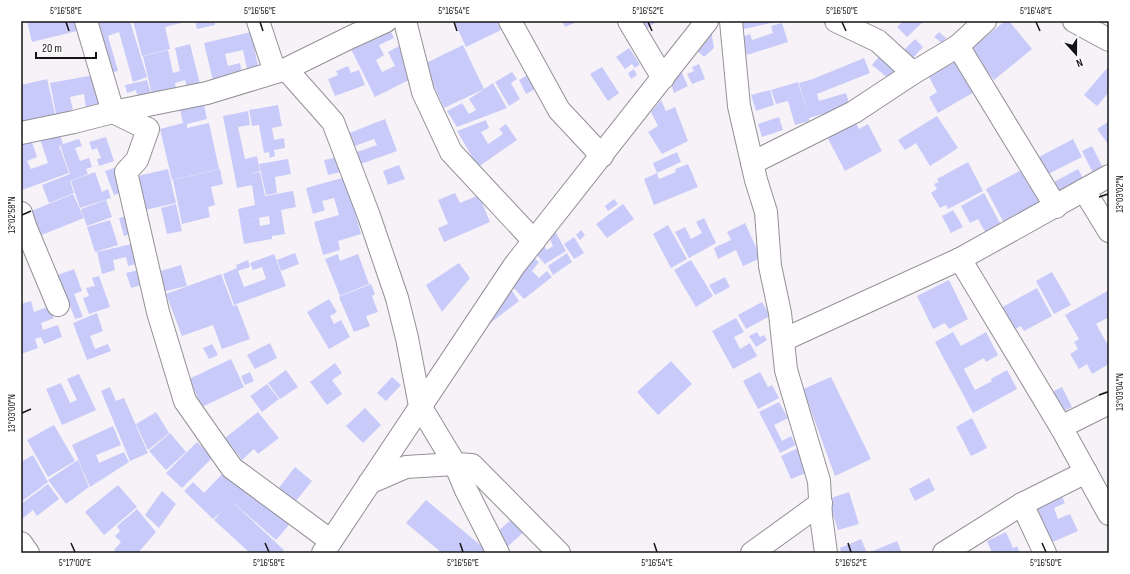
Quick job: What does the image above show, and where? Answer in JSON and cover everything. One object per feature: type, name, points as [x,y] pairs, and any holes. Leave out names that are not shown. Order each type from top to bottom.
[{"type":"street","points":[[86,21],[113,112],[148,129],[138,160],[126,172],[158,312],[185,401],[232,468],[327,547],[514,266],[707,21]]},
{"type":"street","points":[[258,21],[281,70],[333,122],[369,216],[397,298],[407,338],[420,406],[455,464],[466,490],[498,553]]},
{"type":"street","points":[[405,21],[423,92],[451,152],[534,241]]},
{"type":"street","points":[[510,21],[559,110],[602,156]]},
{"type":"street","points":[[629,21],[663,78]]},
{"type":"street","points":[[731,21],[739,106],[756,180],[766,212],[770,266],[780,313],[786,370],[820,481],[826,553]]},
{"type":"street","points":[[836,21],[878,41],[913,73]]},
{"type":"street","points":[[752,163],[854,112],[913,73],[958,46],[985,21]]},
{"type":"street","points":[[1074,21],[1109,40]]},
{"type":"street","points":[[21,133],[206,93],[281,70],[351,36],[384,22]]},
{"type":"street","points":[[958,46],[1056,207]]},
{"type":"street","points":[[783,340],[960,259],[1056,207],[1109,176]]},
{"type":"street","points":[[1084,190],[1109,232]]},
{"type":"street","points":[[21,213],[58,305]]},
{"type":"street","points":[[960,259],[1061,427],[1109,514]]},
{"type":"street","points":[[1061,427],[1109,403]]},
{"type":"street","points":[[369,483],[406,467],[455,464],[472,465],[559,553]]},
{"type":"street","points":[[944,553],[1022,504],[1086,472]]},
{"type":"street","points":[[752,553],[821,503]]},
{"type":"street","points":[[1022,504],[1045,553]]},
{"type":"street","points":[[21,543],[28,553]]},
{"type":"building","points":[[27,21],[79,21],[81,30],[32,42]]},
{"type":"building","points":[[101,21],[130,21],[147,77],[133,82],[119,32],[108,36],[118,71],[105,74],[91,24]]},
{"type":"building","points":[[133,21],[181,21],[181,23],[165,27],[170,49],[142,56]]},
{"type":"building","points":[[195,21],[215,21],[215,25],[197,29]]},
{"type":"building","points":[[454,21],[497,21],[501,30],[466,47]]},
{"type":"building","points":[[562,21],[579,21],[565,27]]},
{"type":"building","points":[[633,21],[658,21],[646,29]]},
{"type":"building","points":[[737,21],[774,21],[775,22],[740,30]]},
{"type":"building","points":[[903,21],[924,21],[907,37],[897,27]]},
{"type":"building","points":[[1005,21],[1009,21],[1032,49],[994,80],[969,50]]},
{"type":"building","points":[[782,23],[788,42],[747,55],[742,37],[750,34],[752,40],[773,33],[771,26]]},
{"type":"building","points":[[388,26],[394,38],[379,45],[384,55],[376,60],[382,72],[395,66],[388,52],[399,46],[415,77],[375,97],[349,45]]},
{"type":"building","points":[[711,30],[714,48],[704,57],[695,49]]},
{"type":"building","points":[[251,32],[258,66],[247,69],[243,50],[225,54],[228,66],[240,63],[243,79],[214,85],[204,43]]},
{"type":"building","points":[[939,32],[946,38],[942,43],[934,37]]},
{"type":"building","points":[[915,39],[923,47],[912,59],[903,51]]},
{"type":"building","points":[[190,44],[200,84],[187,88],[185,80],[175,83],[177,93],[153,99],[143,56],[168,50],[173,73],[180,71],[175,48]]},
{"type":"building","points":[[463,45],[484,89],[444,108],[424,64]]},
{"type":"building","points":[[629,48],[640,64],[635,68],[632,64],[625,69],[616,57]]},
{"type":"building","points":[[881,54],[899,67],[889,79],[872,65]]},
{"type":"building","points":[[864,58],[870,73],[817,94],[819,101],[846,93],[850,106],[809,118],[809,121],[795,125],[788,101],[776,104],[771,90],[798,82],[808,115],[799,83],[813,79]]},
{"type":"building","points":[[958,60],[976,91],[938,113],[929,97],[937,92],[929,77]]},
{"type":"building","points":[[699,64],[705,79],[692,84],[687,74],[694,71],[692,67]]},
{"type":"building","points":[[348,66],[351,73],[359,70],[365,85],[335,96],[328,79],[338,75],[336,71]]},
{"type":"building","points":[[1109,66],[1109,92],[1097,106],[1084,95]]},
{"type":"building","points":[[602,67],[619,93],[608,101],[590,74]]},
{"type":"building","points":[[634,69],[637,75],[631,79],[628,73]]},
{"type":"building","points":[[681,71],[688,86],[674,93],[671,84]]},
{"type":"building","points":[[512,72],[517,79],[511,83],[520,99],[509,106],[495,82]]},
{"type":"building","points":[[529,74],[537,88],[526,94],[519,80]]},
{"type":"building","points":[[94,75],[100,105],[86,108],[84,94],[70,97],[73,110],[56,114],[50,83]]},
{"type":"building","points":[[47,79],[57,122],[24,130],[21,119],[21,85]]},
{"type":"building","points":[[147,80],[153,100],[139,104],[136,90],[127,93],[125,85]]},
{"type":"building","points":[[493,83],[507,108],[457,127],[447,111],[462,103],[469,114],[476,110],[469,99]]},
{"type":"building","points":[[770,90],[774,105],[756,111],[751,95]]},
{"type":"building","points":[[203,100],[207,119],[187,124],[187,128],[209,123],[219,169],[172,180],[160,129],[183,123],[179,105]]},
{"type":"building","points":[[661,100],[666,111],[675,107],[688,141],[662,154],[648,132],[658,126],[651,112]]},
{"type":"building","points":[[278,105],[282,126],[272,128],[274,140],[284,138],[285,148],[274,150],[275,156],[270,158],[269,152],[264,153],[259,125],[252,126],[249,110]]},
{"type":"building","points":[[248,111],[250,125],[238,127],[245,159],[257,156],[260,171],[251,174],[260,172],[265,196],[293,191],[296,207],[281,210],[285,234],[272,236],[272,239],[244,244],[238,209],[255,205],[252,185],[237,188],[223,116]],"holes":[[[269,216],[270,224],[260,226],[259,218],[248,220]]]},
{"type":"building","points":[[937,116],[958,148],[930,166],[916,143],[905,150],[898,140]]},
{"type":"building","points":[[779,117],[783,130],[762,137],[758,124]]},
{"type":"building","points":[[385,119],[397,151],[358,165],[354,153],[377,145],[374,139],[352,147],[347,134]]},
{"type":"building","points":[[486,120],[489,128],[481,132],[488,144],[503,134],[499,129],[506,124],[517,140],[478,167],[457,131]]},
{"type":"building","points":[[854,120],[859,129],[868,124],[882,151],[845,171],[826,135]]},
{"type":"building","points":[[1108,122],[1109,143],[1108,144],[1097,129]]},
{"type":"building","points":[[59,132],[63,144],[59,146],[69,173],[22,190],[21,143],[31,139],[37,157],[27,161],[31,169],[48,163],[40,139]]},
{"type":"building","points":[[106,137],[114,161],[99,166],[97,159],[101,158],[97,148],[92,150],[89,142]]},
{"type":"building","points":[[79,139],[82,146],[75,148],[80,161],[89,158],[92,167],[86,169],[88,174],[70,181],[74,193],[49,203],[42,185],[70,174],[60,145]]},
{"type":"building","points":[[1073,139],[1082,157],[1048,174],[1039,157]]},
{"type":"building","points":[[1092,146],[1104,170],[1094,175],[1082,151]]},
{"type":"building","points":[[677,152],[681,162],[657,173],[653,163]]},
{"type":"building","points":[[338,157],[341,172],[328,175],[324,160]]},
{"type":"building","points":[[288,159],[291,174],[275,177],[277,193],[266,195],[259,164]]},
{"type":"building","points":[[968,162],[983,191],[948,209],[946,205],[940,208],[931,193],[937,189],[934,184],[939,182],[937,179]]},
{"type":"building","points":[[688,164],[698,187],[654,205],[644,179],[657,173],[659,179],[676,172],[675,169]]},
{"type":"building","points":[[399,165],[405,179],[388,185],[383,171]]},
{"type":"building","points":[[117,167],[123,192],[114,195],[105,171]]},
{"type":"building","points":[[1025,168],[1045,206],[1006,227],[986,189]]},
{"type":"building","points":[[168,169],[176,203],[141,211],[133,177]]},
{"type":"building","points":[[220,169],[223,184],[211,187],[215,205],[208,207],[210,217],[182,224],[173,180]]},
{"type":"building","points":[[1078,169],[1085,182],[1061,195],[1054,182]]},
{"type":"building","points":[[95,172],[102,192],[108,189],[111,198],[80,208],[71,181]]},
{"type":"building","points":[[346,177],[361,234],[338,241],[340,250],[323,255],[314,222],[339,215],[334,198],[322,201],[325,210],[313,214],[306,188]]},
{"type":"building","points":[[455,193],[460,203],[479,195],[490,222],[444,242],[438,228],[448,224],[438,200]]},
{"type":"building","points":[[984,193],[1002,227],[987,235],[978,219],[970,223],[961,206]]},
{"type":"building","points":[[73,194],[84,218],[39,236],[29,212]]},
{"type":"building","points":[[614,199],[618,204],[608,211],[605,206]]},
{"type":"building","points":[[106,200],[112,217],[87,226],[81,209]]},
{"type":"building","points":[[176,204],[182,231],[167,234],[161,208]]},
{"type":"building","points":[[623,204],[634,219],[607,238],[596,224]]},
{"type":"building","points":[[953,210],[963,227],[951,233],[942,216]]},
{"type":"building","points":[[130,215],[136,232],[124,236],[119,218]]},
{"type":"building","points":[[704,218],[716,243],[689,258],[675,232],[685,227],[691,239],[702,233],[696,222]]},
{"type":"building","points":[[110,220],[118,245],[95,252],[87,227]]},
{"type":"building","points":[[745,223],[761,258],[743,266],[736,250],[718,259],[714,248],[731,240],[727,232]]},
{"type":"building","points":[[668,225],[687,259],[671,268],[653,234]]},
{"type":"building","points":[[581,230],[585,235],[580,240],[576,235]]},
{"type":"building","points":[[555,231],[566,251],[545,264],[534,252],[542,244],[547,250],[553,246],[548,235]]},
{"type":"building","points":[[574,237],[584,253],[574,259],[564,244]]},
{"type":"building","points":[[136,243],[141,263],[128,266],[126,257],[113,260],[115,270],[102,274],[97,252]]},
{"type":"building","points":[[295,253],[299,264],[281,271],[277,260]]},
{"type":"building","points":[[567,253],[572,262],[553,275],[548,266]]},
{"type":"building","points":[[274,254],[286,286],[234,305],[223,274],[237,268],[236,265],[248,260],[250,267],[238,271],[244,287],[266,279],[262,267],[253,270],[250,263]]},
{"type":"building","points":[[338,254],[340,261],[358,254],[369,284],[340,296],[325,259]]},
{"type":"building","points":[[530,255],[539,262],[532,271],[539,278],[547,271],[552,277],[524,299],[508,282]]},
{"type":"building","points":[[691,260],[713,296],[696,307],[674,270]]},
{"type":"building","points":[[459,263],[470,278],[442,312],[426,285]]},
{"type":"building","points":[[181,265],[187,286],[162,292],[157,272]]},
{"type":"building","points":[[74,269],[82,291],[74,294],[83,317],[75,319],[58,275]]},
{"type":"building","points":[[143,269],[148,283],[131,288],[126,273]]},
{"type":"building","points":[[1052,272],[1071,305],[1054,314],[1036,281]]},
{"type":"building","points":[[221,274],[233,306],[237,305],[250,339],[222,349],[213,325],[182,336],[166,294]]},
{"type":"building","points":[[99,276],[110,307],[89,314],[83,298],[89,296],[86,288],[95,286],[92,278]]},
{"type":"building","points":[[725,277],[730,287],[715,295],[709,285]]},
{"type":"building","points":[[949,280],[968,319],[949,329],[945,323],[933,329],[917,296]]},
{"type":"building","points":[[506,282],[519,301],[489,324],[480,315]]},
{"type":"building","points":[[371,284],[375,294],[372,296],[378,312],[366,316],[370,326],[354,332],[339,297]]},
{"type":"building","points":[[1037,288],[1052,316],[1024,331],[1021,326],[1012,331],[999,309]]},
{"type":"building","points":[[1109,290],[1109,317],[1096,324],[1109,347],[1109,364],[1092,374],[1087,364],[1079,369],[1070,354],[1078,349],[1074,342],[1079,339],[1065,315]]},
{"type":"building","points":[[329,299],[337,312],[330,316],[334,324],[341,320],[350,337],[329,349],[307,312]]},
{"type":"building","points":[[31,301],[34,312],[50,306],[54,318],[41,323],[43,330],[58,325],[62,337],[44,344],[41,337],[35,339],[38,348],[21,354],[21,304]]},
{"type":"building","points":[[762,302],[770,316],[746,329],[738,315]]},
{"type":"building","points":[[97,313],[103,331],[90,336],[95,349],[108,344],[111,351],[87,360],[73,323]]},
{"type":"building","points":[[736,318],[744,332],[734,337],[740,349],[750,343],[757,356],[733,369],[712,331]]},
{"type":"building","points":[[757,332],[760,337],[764,335],[767,340],[756,347],[749,336]]},
{"type":"building","points":[[953,332],[961,346],[986,332],[998,355],[986,362],[984,358],[964,369],[975,390],[992,381],[991,379],[1007,370],[1017,389],[973,413],[935,342]]},
{"type":"building","points":[[270,343],[277,358],[255,369],[247,355]]},
{"type":"building","points":[[212,344],[218,355],[209,359],[203,348]]},
{"type":"building","points":[[231,359],[244,387],[202,407],[189,379]]},
{"type":"building","points":[[671,361],[692,384],[658,415],[637,392]]},
{"type":"building","points":[[335,363],[342,373],[332,380],[342,394],[327,405],[310,382]]},
{"type":"building","points":[[286,370],[298,387],[280,399],[268,383]]},
{"type":"building","points":[[250,372],[254,381],[245,385],[241,376]]},
{"type":"building","points":[[760,372],[768,387],[772,385],[779,398],[758,409],[743,381]]},
{"type":"building","points":[[79,374],[96,410],[62,425],[46,389],[61,383],[70,403],[77,400],[67,379]]},
{"type":"building","points":[[392,377],[401,385],[386,401],[377,393]]},
{"type":"building","points":[[831,377],[871,459],[835,476],[803,389]]},
{"type":"building","points":[[267,384],[279,399],[262,412],[250,396]]},
{"type":"building","points":[[110,387],[116,401],[124,398],[148,453],[130,461],[101,391]]},
{"type":"building","points":[[1062,387],[1072,407],[1054,416],[1044,396]]},
{"type":"building","points":[[779,402],[788,418],[774,425],[782,441],[791,436],[796,445],[780,453],[759,412]]},
{"type":"building","points":[[365,408],[381,425],[363,443],[346,426]]},
{"type":"building","points":[[156,412],[169,433],[148,450],[136,424]]},
{"type":"building","points":[[258,412],[279,438],[258,454],[254,449],[242,460],[225,438]]},
{"type":"building","points":[[972,418],[987,448],[971,456],[956,427]]},
{"type":"building","points":[[54,425],[75,461],[48,477],[27,440]]},
{"type":"building","points":[[113,426],[121,445],[96,455],[99,463],[124,452],[129,462],[90,487],[72,445]]},
{"type":"building","points":[[170,433],[186,452],[166,470],[149,451]]},
{"type":"building","points":[[197,442],[213,457],[182,488],[166,473]]},
{"type":"building","points":[[798,448],[808,472],[791,479],[781,456]]},
{"type":"building","points":[[33,455],[48,482],[21,502],[21,462]]},
{"type":"building","points":[[78,460],[89,487],[66,504],[48,480]]},
{"type":"building","points":[[295,467],[312,481],[291,507],[275,493]]},
{"type":"building","points":[[225,471],[289,525],[276,540],[229,499],[284,550],[281,553],[250,553],[214,520],[221,512],[213,519],[184,491],[193,482],[204,493]]},
{"type":"building","points":[[929,478],[935,490],[915,501],[909,489]]},
{"type":"building","points":[[48,484],[59,499],[37,516],[33,510],[21,520],[21,504]]},
{"type":"building","points":[[118,485],[137,507],[104,535],[85,512]]},
{"type":"building","points":[[162,491],[176,504],[159,528],[145,515]]},
{"type":"building","points":[[849,492],[859,524],[838,530],[828,499]]},
{"type":"building","points":[[1061,494],[1065,503],[1054,508],[1058,519],[1070,514],[1078,531],[1046,545],[1030,508]]},
{"type":"building","points":[[426,500],[490,553],[442,553],[406,523]]},
{"type":"building","points":[[137,509],[156,532],[138,553],[117,553],[114,550],[121,542],[115,536],[120,531],[117,526]]},
{"type":"building","points":[[515,516],[527,529],[506,548],[494,535]]},
{"type":"building","points":[[1006,532],[1013,548],[1017,546],[1020,553],[992,553],[987,541]]},
{"type":"building","points":[[861,539],[867,553],[841,553],[840,548]]},
{"type":"building","points":[[897,541],[902,553],[868,553]]}]
